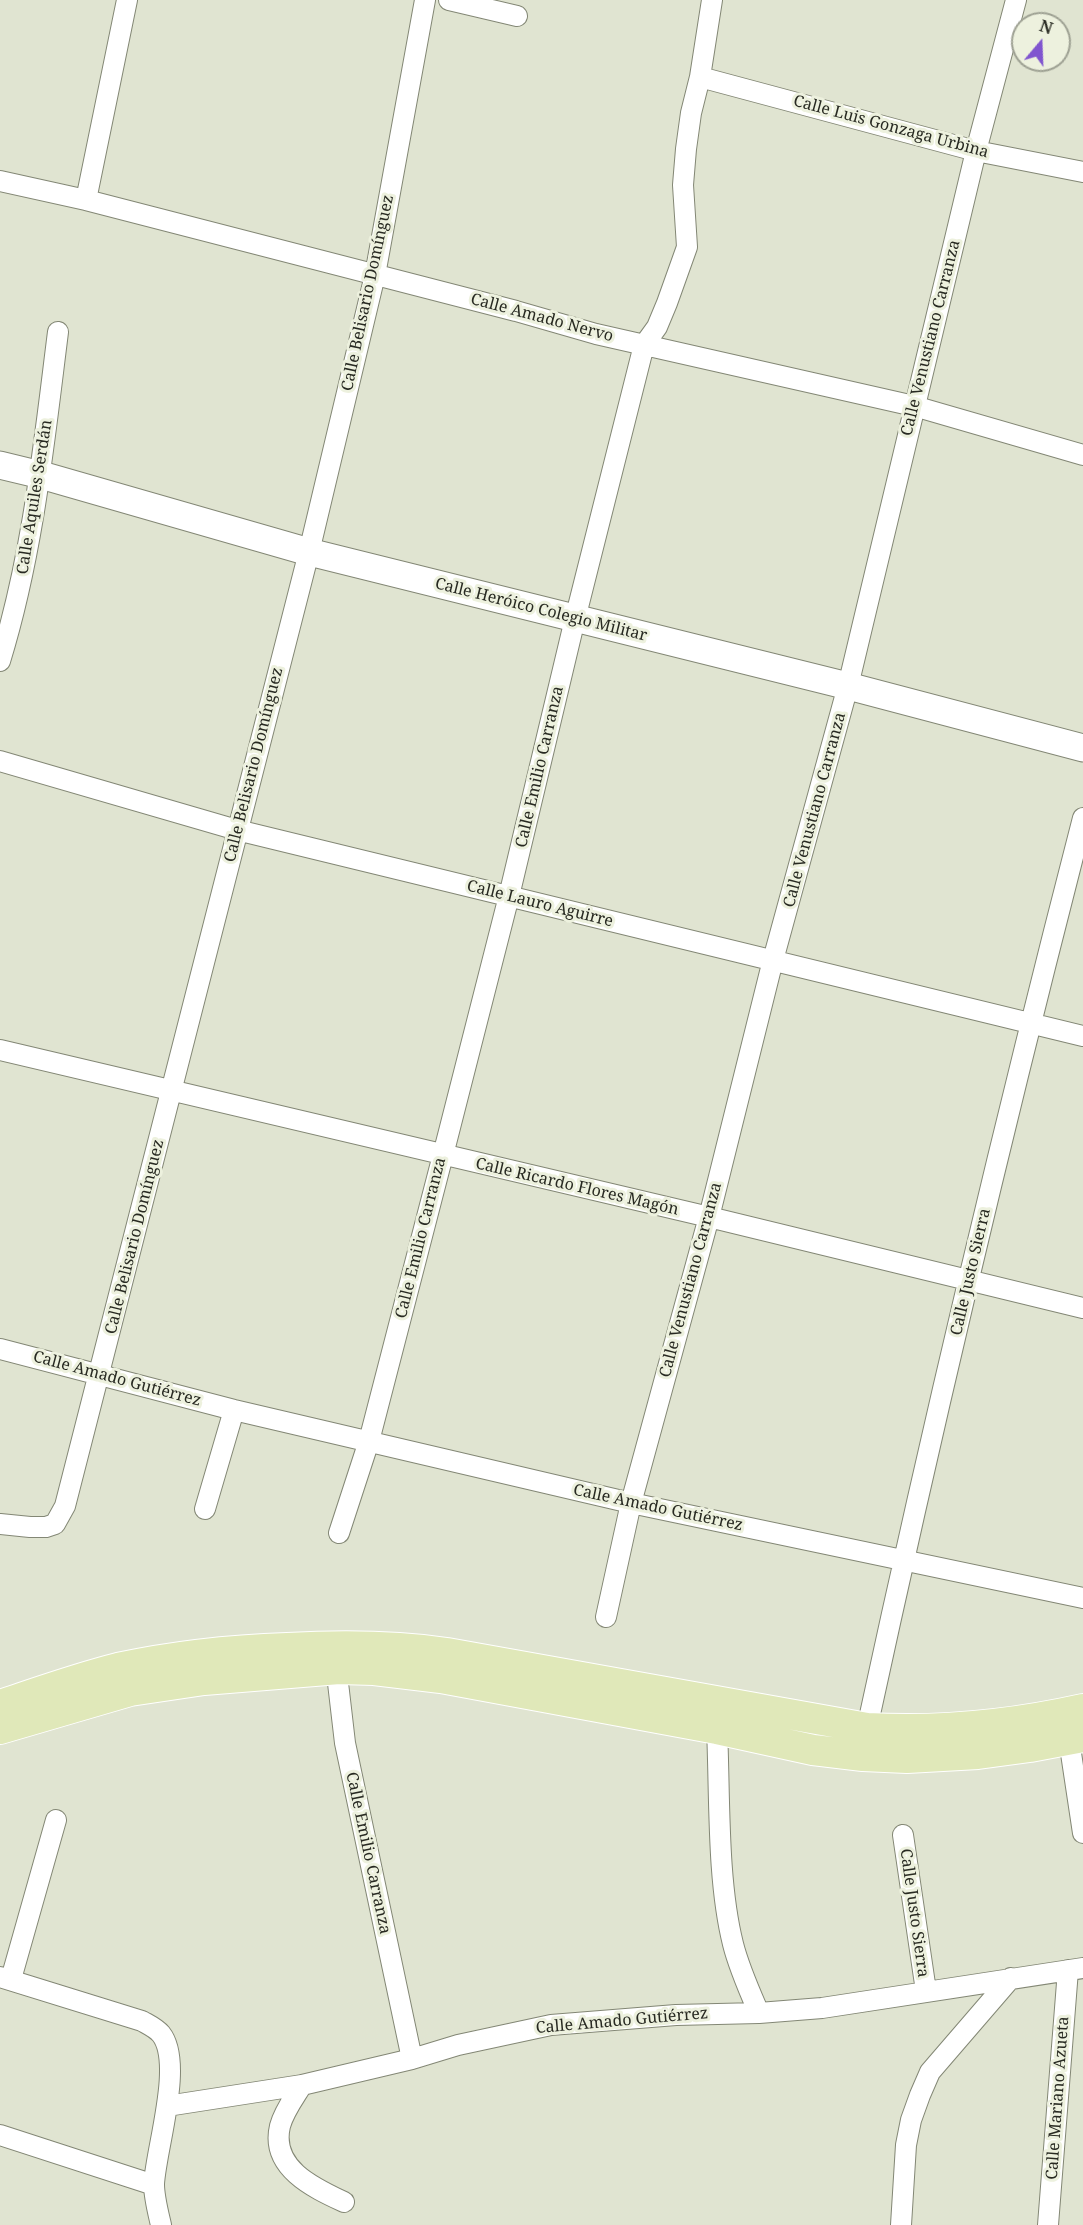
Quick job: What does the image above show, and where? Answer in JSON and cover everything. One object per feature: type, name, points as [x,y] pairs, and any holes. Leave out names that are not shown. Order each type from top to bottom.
[{"type":"main road","name":"Calle Heróico Colegio Militar","points":[[0,465],[309,552],[848,686],[1083,748]]},
{"type":"main road","points":[[0,1729],[130,1691],[410,1648],[867,1728],[915,1730],[967,1728],[1083,1709]]},
{"type":"main road","points":[[0,1705],[118,1669],[187,1656],[251,1649],[341,1657],[374,1670],[441,1678],[717,1729],[813,1750],[863,1756],[907,1758],[978,1754],[1076,1738]]},
{"type":"street","points":[[86,200],[127,0]]},
{"type":"street","name":"Calle Belisario Domínguez","points":[[0,1524],[46,1527],[56,1524],[65,1506],[309,552],[375,275],[425,0]]},
{"type":"street","points":[[449,0],[517,16]]},
{"type":"street","name":"Calle Emilio Carranza","points":[[339,1533],[369,1441],[443,1155],[644,345],[657,327],[687,247],[683,185],[685,158],[712,0]]},
{"type":"street","name":"Calle Venustiano Carranza","points":[[606,1617],[631,1503],[709,1217],[773,960],[848,686],[976,151],[1016,0]]},
{"type":"street","name":"Calle Luis Gonzaga Urbina","points":[[700,77],[976,151],[1083,172]]},
{"type":"street","name":"Calle Amado Nervo","points":[[0,181],[86,200],[644,345],[914,406],[1083,455]]},
{"type":"street","name":"Calle Aquiles Serdán","points":[[0,661],[24,571],[41,475],[58,332]]},
{"type":"street","name":"Calle Lauro Aguirre","points":[[0,761],[237,830],[1083,1036]]},
{"type":"street","name":"Calle Justo Sierra","points":[[867,1728],[903,1560],[1030,1023],[1083,818]]},
{"type":"street","name":"Calle Ricardo Flores Magón","points":[[0,1050],[709,1217],[1083,1308]]},
{"type":"street","name":"Calle Amado Gutiérrez","points":[[0,1349],[234,1410],[631,1503],[1083,1598]]},
{"type":"street","points":[[205,1509],[234,1410]]},
{"type":"street","name":"Calle Emilio Carranza","points":[[341,1657],[338,1697],[345,1743],[412,2059]]},
{"type":"street","points":[[717,1729],[726,1907],[742,1975],[759,2013]]},
{"type":"street","points":[[1076,1738],[1083,1833]]},
{"type":"street","points":[[56,1820],[5,1978],[142,2021],[162,2035],[169,2064],[167,2106],[154,2185],[160,2225]]},
{"type":"street","name":"Calle Justo Sierra","points":[[903,1835],[926,1991]]},
{"type":"street","name":"Calle Amado Gutiérrez","points":[[167,2106],[302,2085],[412,2059],[458,2045],[551,2025],[676,2015],[759,2013],[822,2008],[1076,1969]]},
{"type":"street","name":"Calle Mariano Azueta","points":[[1048,2225],[1076,1969]]},
{"type":"street","points":[[901,2225],[906,2145],[911,2120],[930,2072],[1011,1978]]},
{"type":"street","points":[[302,2085],[287,2109],[280,2126],[279,2141],[283,2157],[293,2172],[304,2182],[344,2202]]},
{"type":"street","points":[[0,2135],[154,2185]]}]
